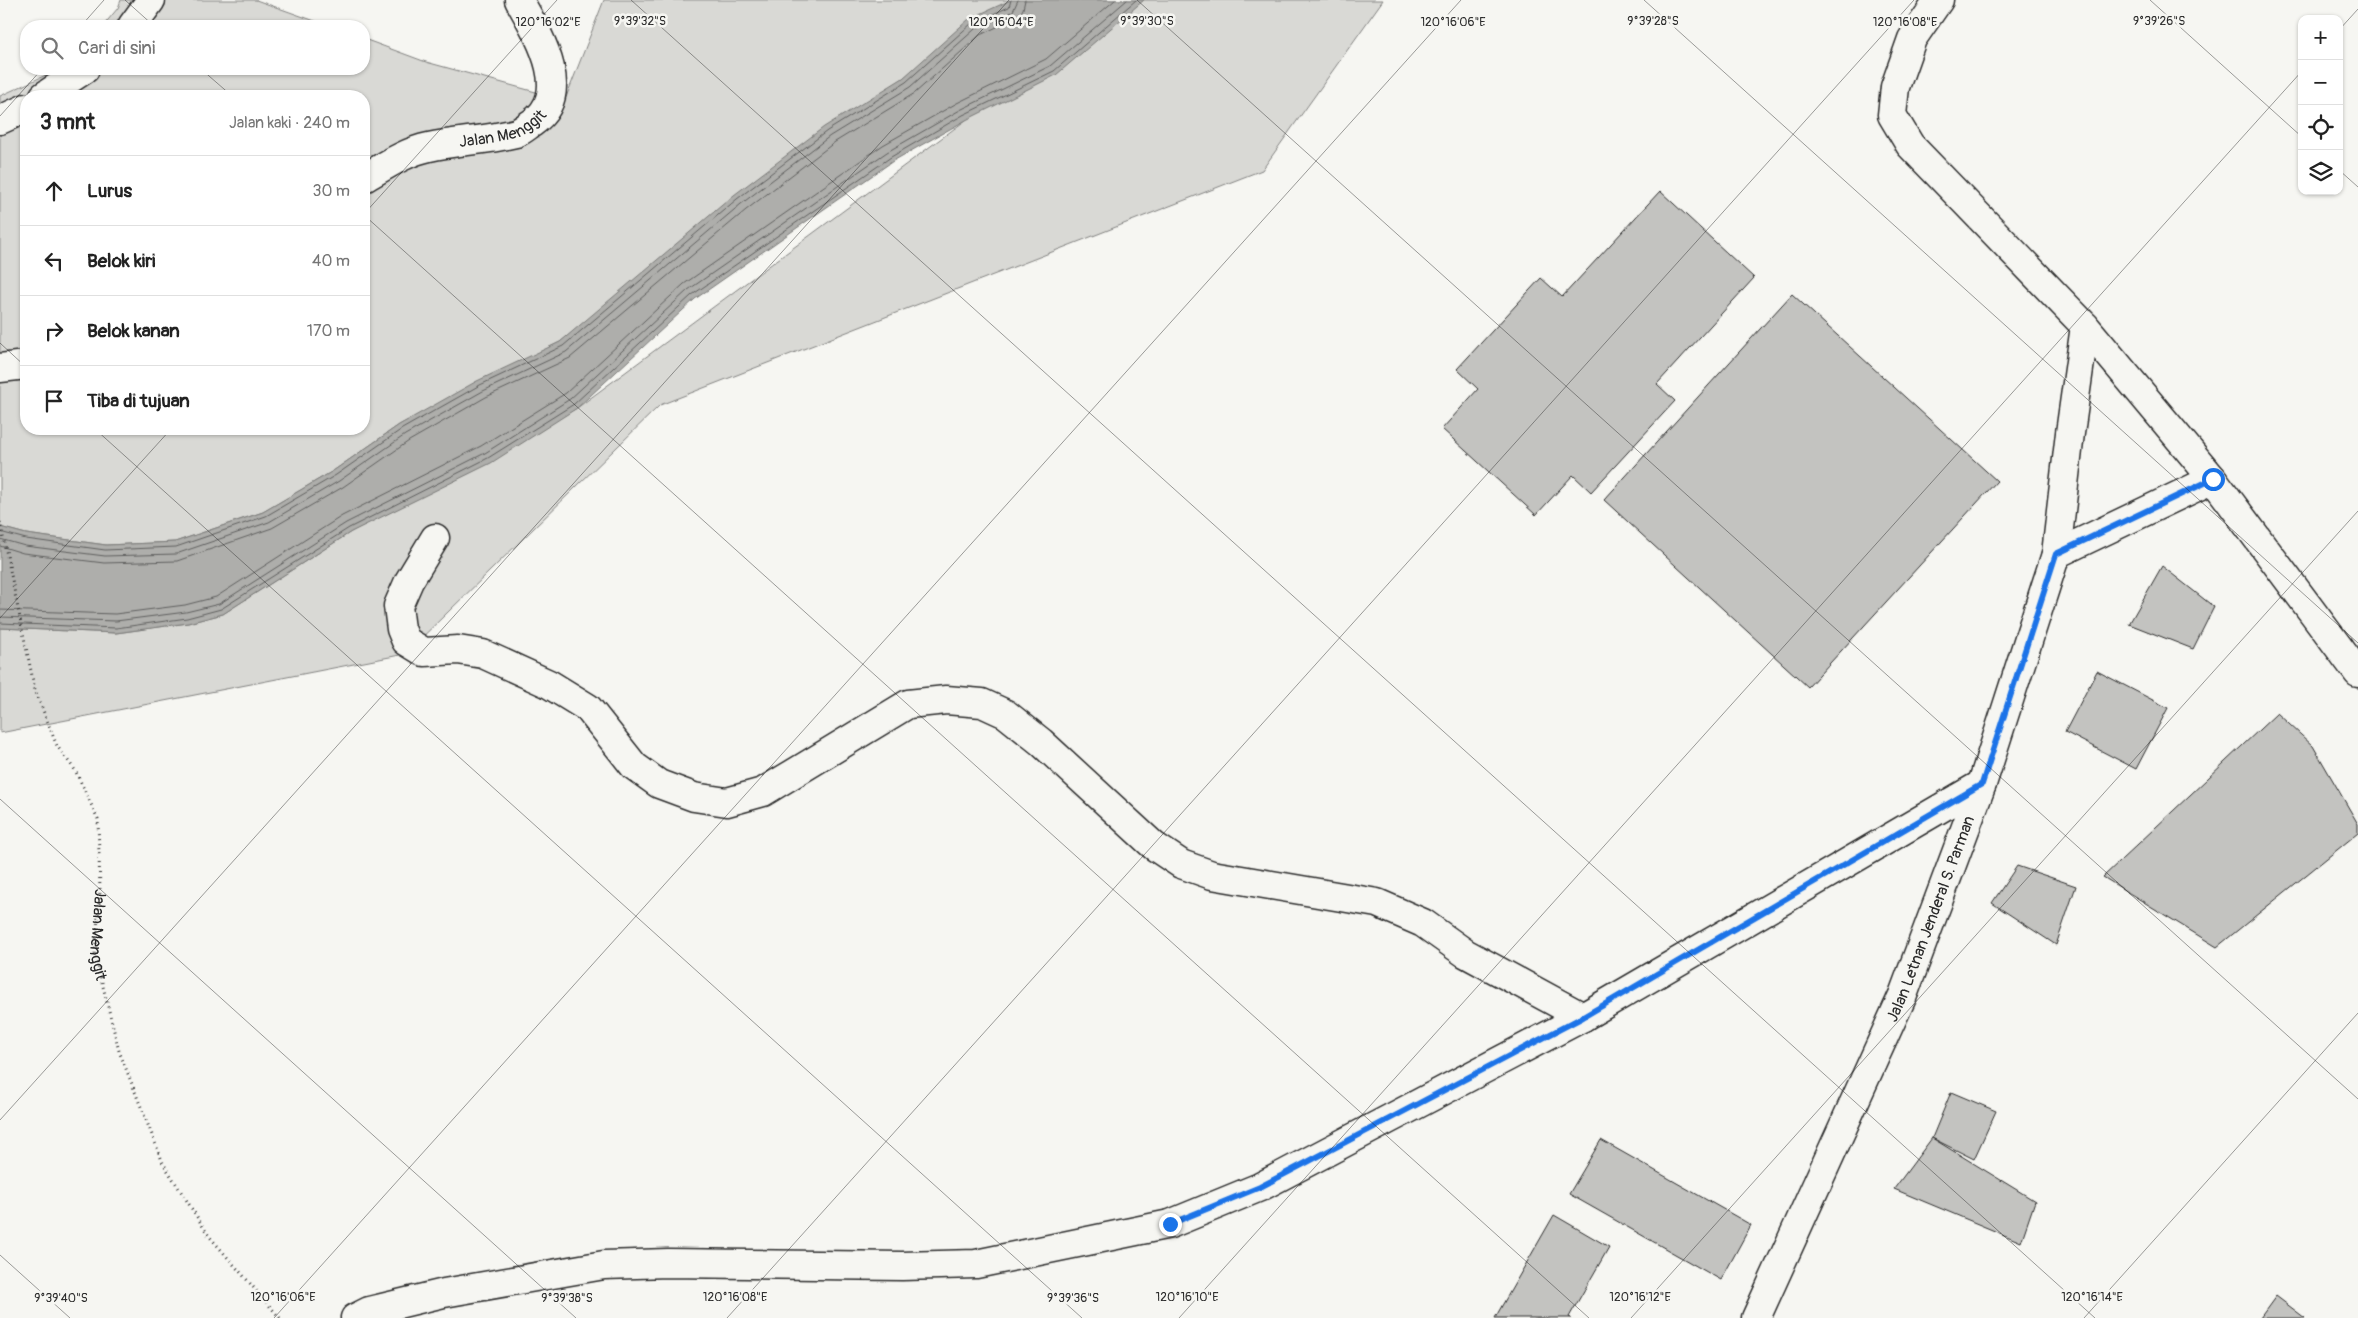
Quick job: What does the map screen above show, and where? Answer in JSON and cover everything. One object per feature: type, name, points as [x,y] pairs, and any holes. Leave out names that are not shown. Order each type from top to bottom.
[{"type":"street","points":[[136,20],[151,0]]},
{"type":"street","name":"Jalan Menggit","points":[[370,175],[401,157],[428,148],[518,132],[543,116],[553,91],[551,69],[537,34],[518,0]]},
{"type":"street","points":[[1939,0],[1912,38],[1895,87],[1892,115],[1910,145],[2085,326],[2213,479],[2358,673]]},
{"type":"street","points":[[53,90],[76,75]]},
{"type":"street","points":[[0,120],[20,111]]},
{"type":"street","name":"Jalan Letnan Jenderal S. Parman","points":[[1756,1318],[1903,995],[1982,784],[2056,554],[2085,326]]},
{"type":"street","points":[[0,368],[20,366]]},
{"type":"street","points":[[2056,554],[2213,479]]},
{"type":"street","points":[[434,538],[409,581],[398,606],[401,629],[406,641],[424,652],[458,650],[483,654],[549,684],[588,708],[634,766],[659,784],[694,797],[727,802],[763,792],[908,704],[946,700],[982,703],[1006,714],[1041,742],[1154,846],[1181,864],[1212,876],[1377,903],[1423,922],[1465,953],[1583,1017]]},
{"type":"street","points":[[355,1318],[369,1311],[444,1293],[604,1266],[668,1263],[902,1266],[976,1264],[1170,1224],[1260,1187],[1583,1017],[1982,784]]},
{"type":"path","name":"Jalan Menggit","points":[[0,522],[35,690],[57,746],[75,770],[98,819],[100,891],[95,954],[119,1051],[164,1162],[209,1236],[280,1318]]},
{"type":"shaded area","points":[[121,0],[256,0],[312,20],[108,20],[118,8]]},
{"type":"shaded area","points":[[604,0],[1010,0],[903,78],[560,342],[399,425],[333,471],[263,512],[175,542],[106,545],[26,534],[0,527],[0,96],[46,75],[370,75],[370,41],[426,62],[565,100]]},
{"type":"shaded area","points":[[1093,0],[1383,0],[1262,170],[660,405],[405,654],[0,733],[0,628],[116,633],[188,623],[223,614],[351,532],[577,408],[966,120]]},
{"type":"water","points":[[1011,0],[1144,0],[1056,75],[966,120],[893,161],[695,299],[577,408],[491,463],[351,532],[223,614],[188,623],[116,633],[0,628],[0,527],[26,534],[106,545],[175,542],[263,512],[333,471],[399,425],[477,381],[560,342],[734,195],[824,127],[903,78],[969,19]]},
{"type":"building","points":[[1660,191],[1754,278],[1657,384],[1675,401],[1591,492],[1573,475],[1536,515],[1442,429],[1478,389],[1457,369],[1541,278],[1562,297]]},
{"type":"building","points":[[1792,294],[1997,481],[1808,687],[1604,500]]},
{"type":"building","points":[[2162,566],[2214,607],[2193,649],[2129,624]]},
{"type":"building","points":[[2097,671],[2168,708],[2136,769],[2065,732]]},
{"type":"building","points":[[2277,713],[2313,746],[2358,824],[2358,833],[2217,947],[2103,877]]},
{"type":"building","points":[[2017,866],[2076,886],[2056,945],[1992,903]]},
{"type":"building","points":[[1951,1092],[1996,1111],[1974,1159],[1932,1138]]},
{"type":"building","points":[[1932,1138],[2035,1201],[2021,1242],[1894,1189]]},
{"type":"building","points":[[1601,1140],[1751,1225],[1721,1280],[1569,1194]]},
{"type":"building","points":[[1554,1215],[1609,1247],[1569,1317],[1571,1318],[1495,1318]]},
{"type":"building","points":[[2276,1296],[2305,1318],[2260,1318]]},
{"type":"route","points":[[1170,1224],[1260,1187],[1583,1017],[1982,784],[2056,554],[2213,479]]}]
